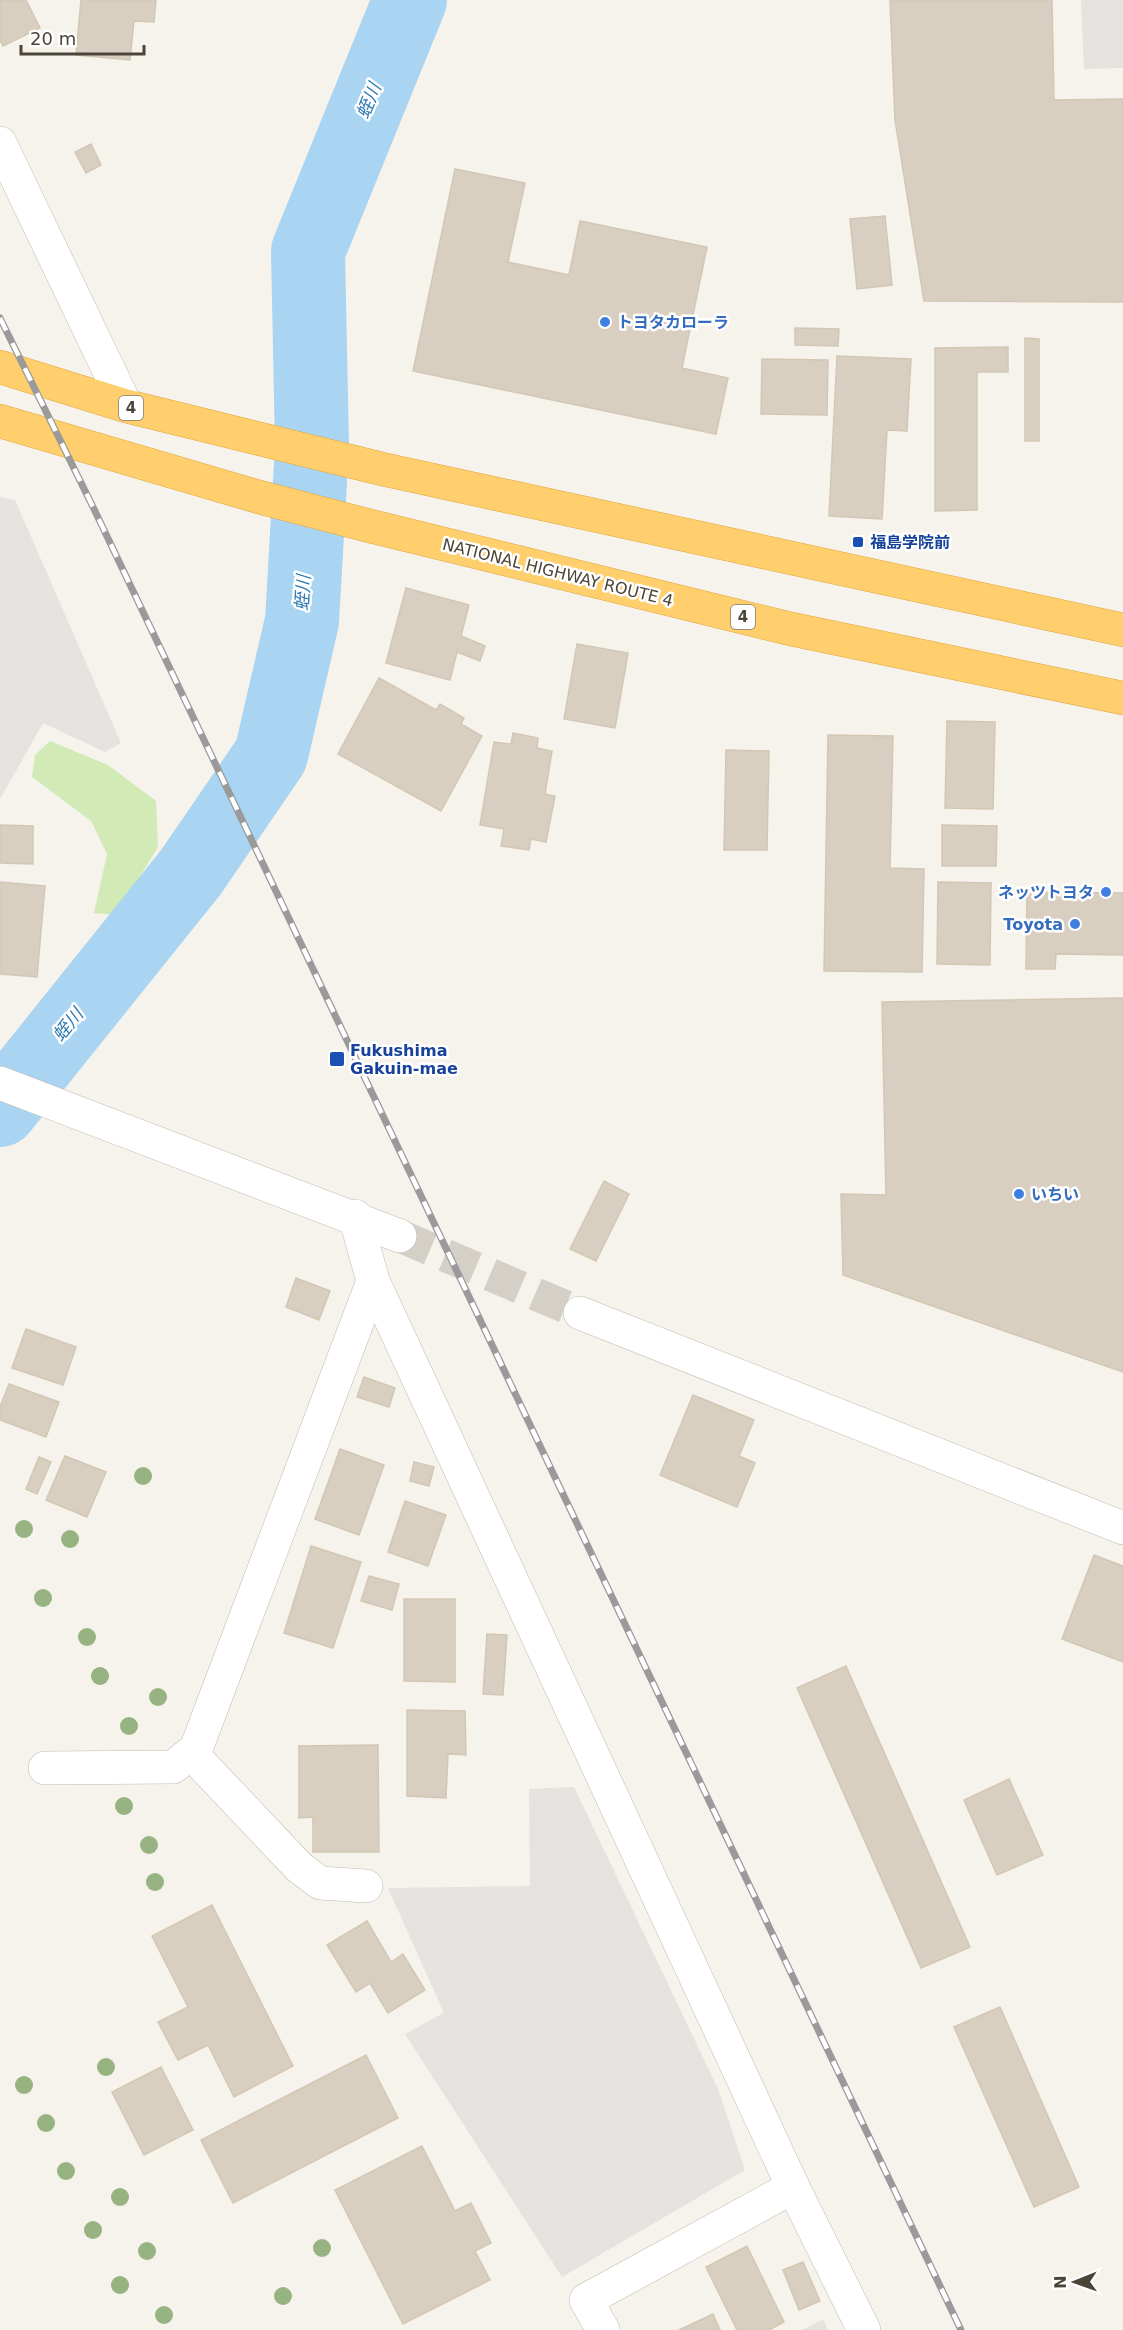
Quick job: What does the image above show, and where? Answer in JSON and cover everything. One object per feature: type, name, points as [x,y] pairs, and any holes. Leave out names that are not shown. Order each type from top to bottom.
[{"type":"highway","name":"4","points":[[0,367],[126,406],[382,469],[1123,630]]},
{"type":"highway","name":"NATIONAL HIGHWAY ROUTE 4","points":[[0,421],[259,497],[366,525],[790,629],[1123,698]]},
{"type":"street","points":[[0,143],[126,406]]},
{"type":"street","points":[[0,1083],[354,1216],[400,1236]]},
{"type":"street","points":[[354,1216],[373,1281],[793,2187],[864,2330]]},
{"type":"street","points":[[45,1768],[173,1767],[196,1749],[373,1281]]},
{"type":"street","points":[[580,1313],[1123,1528]]},
{"type":"street","points":[[191,1753],[299,1867],[320,1883],[366,1886]]},
{"type":"street","points":[[603,2330],[586,2300],[793,2187]]},
{"type":"green space","points":[[50,741],[108,765],[156,801],[158,847],[116,915],[94,913],[107,854],[91,821],[32,777],[35,755]]},
{"type":"shaded area","points":[[1081,0],[1123,0],[1123,68],[1084,69]]},
{"type":"shaded area","points":[[0,497],[15,500],[121,743],[105,752],[43,723],[0,799]]},
{"type":"shaded area","points":[[574,1787],[719,2091],[745,2170],[562,2277],[405,2034],[444,2013],[388,1888],[530,1886],[529,1789]]},
{"type":"shaded area","points":[[823,2319],[828,2330],[802,2330]]},
{"type":"building","points":[[0,0],[26,0],[40,28],[3,46],[0,40]]},
{"type":"building","points":[[81,0],[156,0],[154,22],[134,21],[130,60],[76,55]]},
{"type":"building","points":[[890,0],[1052,0],[1054,100],[1123,99],[1123,302],[924,301],[895,120]]},
{"type":"building","points":[[91,144],[101,165],[86,173],[75,152]]},
{"type":"building","points":[[455,169],[525,183],[508,262],[569,275],[580,221],[707,247],[682,368],[728,378],[716,434],[413,371]]},
{"type":"building","points":[[885,216],[892,285],[857,289],[850,219]]},
{"type":"building","points":[[795,328],[839,329],[838,346],[795,345]]},
{"type":"building","points":[[1025,338],[1039,339],[1039,441],[1025,441]]},
{"type":"building","points":[[1008,347],[1008,372],[977,372],[977,510],[935,511],[935,348]]},
{"type":"building","points":[[837,356],[911,359],[907,431],[887,430],[882,519],[829,516]]},
{"type":"building","points":[[762,359],[828,360],[827,415],[761,414]]},
{"type":"building","points":[[406,588],[469,605],[461,636],[485,646],[480,661],[457,652],[450,680],[386,663]]},
{"type":"building","points":[[577,644],[628,653],[615,728],[564,719]]},
{"type":"building","points":[[379,678],[436,710],[440,704],[464,718],[461,724],[482,736],[441,811],[338,754]]},
{"type":"building","points":[[947,721],[995,722],[993,809],[945,808]]},
{"type":"building","points":[[513,733],[538,738],[537,748],[552,751],[545,794],[555,796],[546,842],[531,839],[529,850],[501,846],[504,829],[480,825],[494,742],[511,744]]},
{"type":"building","points":[[828,735],[893,736],[890,868],[924,869],[922,972],[824,971]]},
{"type":"building","points":[[726,750],[769,751],[767,850],[724,850]]},
{"type":"building","points":[[0,825],[33,826],[33,864],[0,863]]},
{"type":"building","points":[[942,825],[997,826],[996,866],[942,866]]},
{"type":"building","points":[[0,882],[45,886],[37,977],[0,974]]},
{"type":"building","points":[[938,882],[991,883],[990,965],[937,964]]},
{"type":"building","name":"Toyota","points":[[1027,892],[1123,893],[1123,955],[1056,954],[1055,969],[1026,969]]},
{"type":"building","points":[[1123,998],[1123,1372],[843,1275],[841,1194],[886,1195],[882,1002]]},
{"type":"building","points":[[604,1181],[629,1194],[596,1261],[570,1249]]},
{"type":"building","points":[[296,1278],[330,1291],[319,1320],[286,1307]]},
{"type":"building","points":[[26,1329],[76,1347],[63,1385],[12,1368]]},
{"type":"building","points":[[364,1377],[395,1388],[389,1407],[357,1397]]},
{"type":"building","points":[[9,1384],[59,1402],[46,1437],[0,1420],[0,1407]]},
{"type":"building","points":[[693,1395],[754,1420],[739,1456],[755,1463],[737,1507],[660,1475]]},
{"type":"building","points":[[340,1449],[384,1465],[359,1535],[315,1519]]},
{"type":"building","points":[[65,1456],[106,1472],[87,1517],[46,1500]]},
{"type":"building","points":[[39,1457],[51,1462],[37,1494],[26,1489]]},
{"type":"building","points":[[414,1462],[434,1467],[429,1486],[410,1481]]},
{"type":"building","points":[[405,1501],[446,1515],[428,1566],[388,1552]]},
{"type":"building","points":[[311,1546],[361,1562],[333,1648],[284,1633]]},
{"type":"building","points":[[1094,1555],[1123,1566],[1123,1662],[1062,1639]]},
{"type":"building","points":[[369,1576],[399,1584],[392,1610],[361,1601]]},
{"type":"building","points":[[404,1599],[455,1599],[455,1682],[404,1681]]},
{"type":"building","points":[[487,1634],[507,1635],[503,1695],[483,1694]]},
{"type":"building","points":[[846,1666],[970,1947],[921,1968],[797,1688]]},
{"type":"building","points":[[407,1710],[465,1711],[466,1755],[448,1754],[446,1798],[407,1796]]},
{"type":"building","points":[[378,1745],[379,1852],[313,1852],[313,1817],[299,1818],[299,1746]]},
{"type":"building","points":[[1009,1779],[1043,1855],[997,1875],[964,1800]]},
{"type":"building","points":[[212,1905],[293,2066],[234,2097],[208,2045],[178,2060],[158,2022],[188,2007],[152,1936]]},
{"type":"building","points":[[367,1921],[391,1962],[403,1954],[425,1990],[388,2013],[370,1983],[356,1992],[327,1945]]},
{"type":"building","points":[[1000,2007],[1079,2187],[1034,2207],[954,2027]]},
{"type":"building","points":[[366,2055],[398,2118],[233,2203],[201,2140]]},
{"type":"building","points":[[161,2067],[193,2130],[144,2155],[112,2092]]},
{"type":"building","points":[[422,2146],[455,2211],[471,2203],[491,2243],[475,2251],[490,2280],[403,2324],[335,2190]]},
{"type":"building","points":[[747,2246],[784,2322],[769,2330],[737,2330],[706,2267]]},
{"type":"building","points":[[803,2262],[820,2301],[799,2310],[783,2270]]},
{"type":"building","points":[[713,2314],[720,2330],[679,2330]]},
{"type":"waterway","name":"蛭川","points":[[0,1110],[191,872],[271,755],[302,621],[312,447],[308,251],[410,0]]},
{"type":"tunnel","points":[[400,1236],[580,1313]]},
{"type":"railway","points":[[0,318],[94,509],[961,2330]]},
{"type":"place","name":"トヨタカローラ","points":[[605,322]]},
{"type":"place","name":"福島学院前","points":[[858,542]]},
{"type":"place","name":"ネッツトヨタ","points":[[1106,892]]},
{"type":"place","name":"Toyota","points":[[1075,924]]},
{"type":"place","name":"Fukushima Gakuin-mae","points":[[337,1059]]},
{"type":"place","name":"いちい","points":[[1019,1194]]}]
